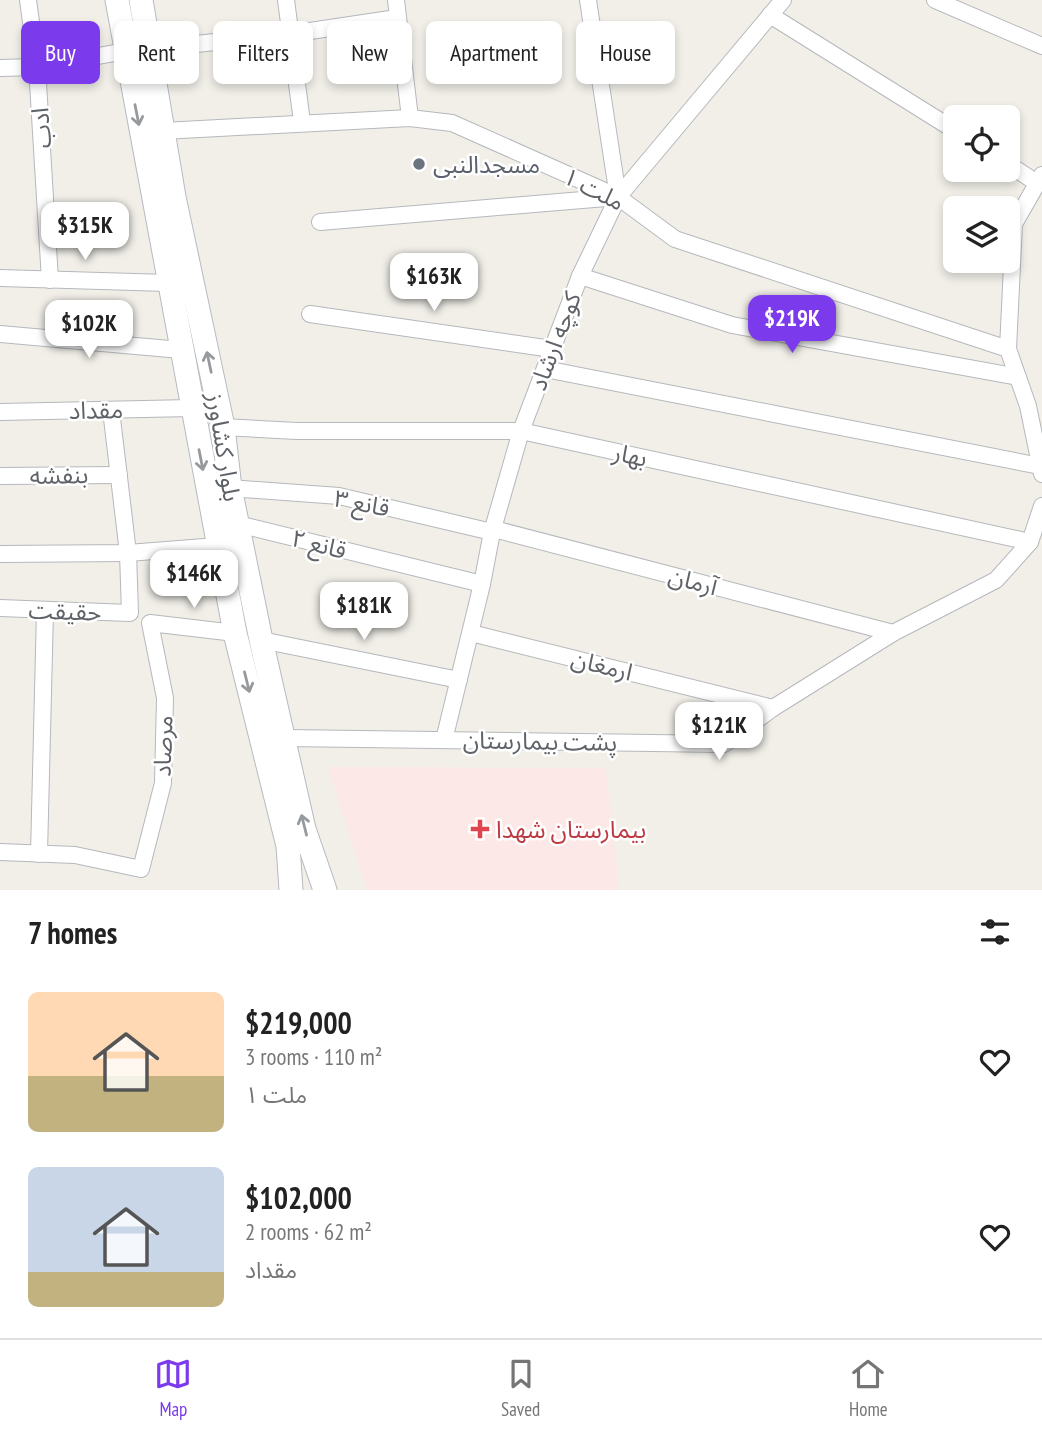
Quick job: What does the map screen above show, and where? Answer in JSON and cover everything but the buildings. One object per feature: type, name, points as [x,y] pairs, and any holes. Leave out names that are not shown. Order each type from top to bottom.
[{"type":"main road","name":"بلوار کشاورز","points":[[117,0],[120,21]]},
{"type":"main road","name":"بلوار کشاورز","points":[[141,0],[144,21]]},
{"type":"main road","name":"بلوار کشاورز","points":[[131,84],[235,633],[288,846],[292,880],[290,890]]},
{"type":"main road","name":"بلوار کشاورز","points":[[155,84],[174,197],[223,427],[230,488],[261,640],[304,830],[325,890]]},
{"type":"street","name":"ادب","points":[[28,0],[31,21]]},
{"type":"street","points":[[286,0],[288,21]]},
{"type":"street","points":[[396,0],[410,118]]},
{"type":"street","points":[[320,222],[618,197],[588,0]]},
{"type":"street","name":"کوچه ارشاد","points":[[444,740],[493,531],[521,431],[580,276],[618,197],[783,0]]},
{"type":"street","points":[[935,0],[1042,46]]},
{"type":"street","points":[[770,15],[943,123]]},
{"type":"street","points":[[313,31],[397,18]]},
{"type":"street","points":[[0,68],[21,67]]},
{"type":"street","name":"ادب","points":[[38,84],[50,279]]},
{"type":"street","points":[[297,84],[302,122]]},
{"type":"street","name":"ملت ۱","points":[[163,131],[410,118],[452,123],[618,197],[675,239],[1008,349]]},
{"type":"street","points":[[544,369],[1041,470],[1028,406],[1008,349],[1014,224],[1040,179],[1020,170]]},
{"type":"street","points":[[580,276],[732,326],[1018,377]]},
{"type":"street","points":[[0,278],[168,283]]},
{"type":"street","points":[[310,314],[552,349]]},
{"type":"street","points":[[0,334],[181,349]]},
{"type":"street","name":"مقداد","points":[[0,412],[192,408]]},
{"type":"street","points":[[111,410],[128,553]]},
{"type":"street","name":"بهار","points":[[223,427],[298,431],[521,431],[1030,542]]},
{"type":"street","name":"بنفشه","points":[[0,476],[119,475]]},
{"type":"street","name":"قانع ۳","points":[[230,488],[339,496],[493,531]]},
{"type":"street","name":"پشت بیمارستان","points":[[285,738],[724,744],[773,708],[893,633],[996,579],[1030,542],[1042,506]]},
{"type":"street","name":"قانع ۲","points":[[238,524],[482,584]]},
{"type":"street","name":"آرمان","points":[[493,531],[893,633]]},
{"type":"street","points":[[0,554],[128,553],[217,545]]},
{"type":"street","name":"حقیقت","points":[[0,608],[130,613],[128,553]]},
{"type":"street","points":[[0,852],[39,854],[45,611]]},
{"type":"street","name":"مرصاد","points":[[39,854],[75,855],[141,869],[163,783],[165,698],[150,623],[235,633]]},
{"type":"street","name":"ارمغان","points":[[471,633],[773,708]]},
{"type":"street","points":[[261,640],[459,680]]},
{"type":"shaded area","name":"بیمارستان شهدا","points":[[328,767],[606,768],[619,890],[367,890]]},
{"type":"place","name":"مسجدالنبی","points":[[419,164]]},
{"type":"place","name":"بیمارستان شهدا","points":[[480,829]]}]
